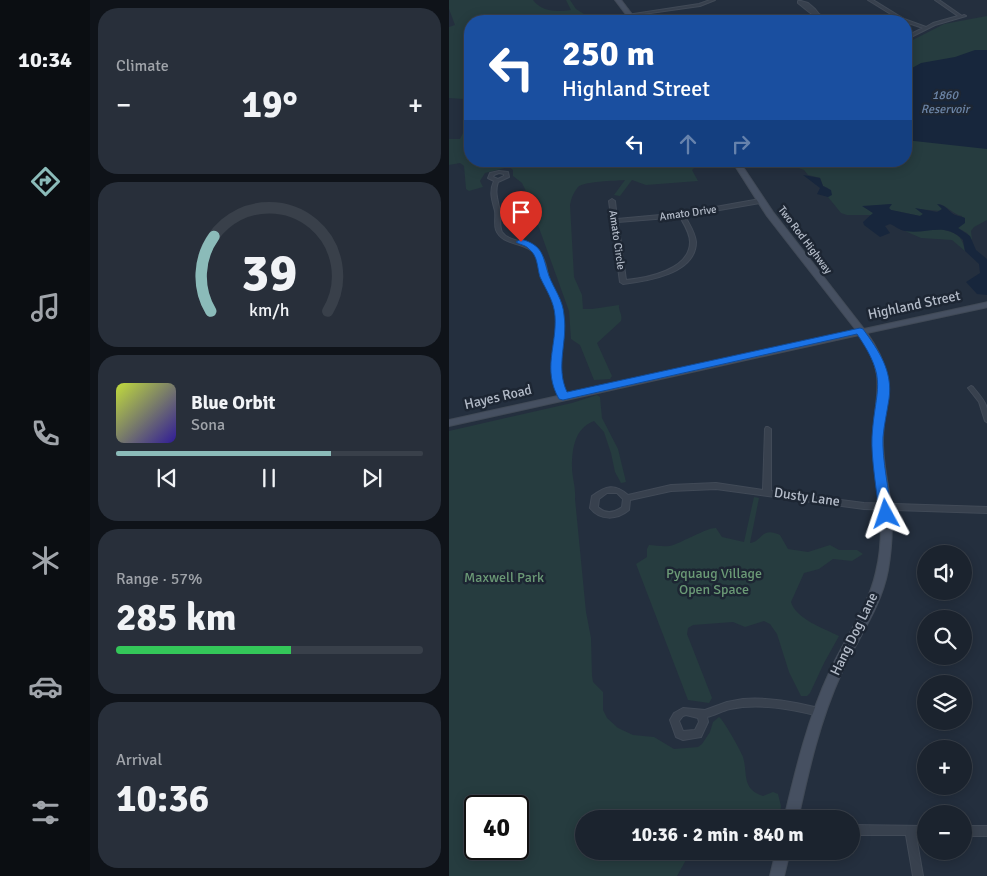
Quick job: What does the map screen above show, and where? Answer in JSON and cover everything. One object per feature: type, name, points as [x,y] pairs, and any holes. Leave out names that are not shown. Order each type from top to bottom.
[{"type":"street","points":[[618,0],[629,15],[700,5],[713,0]]},
{"type":"street","points":[[870,0],[895,15]]},
{"type":"street","points":[[912,35],[925,28],[962,16],[937,0]]},
{"type":"street","points":[[912,23],[925,28]]},
{"type":"street","name":"Two Rod Highway","points":[[739,167],[760,201],[860,331]]},
{"type":"street","points":[[496,180],[492,193],[499,217],[498,226],[501,233],[509,238],[532,246],[540,256],[545,276],[555,296],[560,316],[555,366],[557,384],[563,396]]},
{"type":"street","name":"Amato Circle","points":[[612,201],[623,282],[653,278],[683,263],[691,253],[693,244],[691,234],[682,215]]},
{"type":"street","name":"Amato Drive","points":[[615,220],[682,215],[760,201]]},
{"type":"street","name":"Highland Street","points":[[582,392],[987,304]]},
{"type":"street","name":"Hang Dog Lane","points":[[793,810],[819,712],[836,672],[870,606],[882,574],[886,540],[885,508],[877,438],[884,396],[884,381],[882,368],[860,331]]},
{"type":"street","points":[[971,388],[982,402],[987,422]]},
{"type":"street","name":"Hayes Road","points":[[449,423],[582,392]]},
{"type":"street","points":[[767,492],[769,429]]},
{"type":"street","name":"Dusty Lane","points":[[627,498],[671,488],[695,486],[732,487],[885,508],[987,510]]},
{"type":"street","name":"Dusty Lane","points":[[605,491],[619,491],[627,498],[626,508],[616,515],[602,515],[594,508],[595,498],[605,491]]},
{"type":"street","points":[[702,714],[725,706],[747,702],[786,703],[819,712]]},
{"type":"street","points":[[860,830],[917,831]]},
{"type":"street","points":[[911,831],[918,876]]},
{"type":"street","points":[[972,831],[987,831]]},
{"type":"street","points":[[777,876],[781,860]]},
{"type":"green space","points":[[449,0],[533,0],[545,9],[560,11],[571,10],[566,0],[570,0],[576,9],[586,15],[464,15],[464,166],[460,163],[449,165],[449,139],[460,139],[463,133],[463,99],[449,98],[449,27],[455,25],[449,9]]},
{"type":"green space","points":[[987,16],[987,220],[974,227],[971,231],[972,240],[967,233],[958,228],[962,225],[962,216],[939,204],[942,209],[941,211],[917,209],[923,214],[920,216],[891,210],[889,208],[891,204],[864,207],[873,215],[847,215],[841,213],[828,197],[830,196],[828,188],[823,186],[820,178],[808,175],[804,170],[796,167],[912,167],[912,40],[944,24]]},
{"type":"green space","points":[[464,167],[509,167],[485,173],[480,181],[483,187],[469,191],[466,189]]},
{"type":"green space","points":[[509,167],[701,167],[692,170],[698,181],[646,185],[632,180],[620,196],[614,195],[625,180],[600,182],[581,185],[572,198],[570,205],[574,277],[582,295],[583,309],[619,305],[621,321],[597,343],[612,376],[610,379],[594,380],[580,345],[571,339],[569,311],[525,189],[522,183],[513,176],[513,170]]},
{"type":"green space","points":[[941,229],[951,232],[960,238],[965,251],[952,240],[921,238],[905,231]]},
{"type":"green space","name":"Maxwell Park","points":[[597,395],[600,397],[602,418],[618,449],[626,482],[621,483],[615,472],[604,432],[594,421],[583,428],[576,439],[572,471],[586,612],[591,638],[592,676],[593,682],[603,692],[603,710],[607,718],[618,728],[633,735],[654,737],[674,749],[698,747],[710,732],[713,722],[719,717],[742,754],[748,785],[756,793],[763,796],[773,792],[778,794],[780,810],[575,810],[575,860],[686,860],[677,876],[449,876],[449,431],[572,403]]},
{"type":"green space","name":"Pyquaug Village Open Space","points":[[754,497],[759,498],[750,543],[769,532],[780,535],[788,549],[808,552],[830,545],[839,550],[857,550],[863,554],[852,561],[833,559],[819,569],[804,573],[791,602],[798,613],[804,618],[839,636],[810,693],[807,696],[801,696],[789,672],[777,634],[770,624],[764,621],[745,627],[733,622],[693,625],[688,628],[687,634],[712,698],[709,703],[688,700],[636,564],[647,557],[649,545],[670,546],[713,528],[716,528],[722,537],[744,542]]},
{"type":"water","name":"1860 Reservoir","points":[[975,50],[987,50],[987,149],[912,141],[912,68],[921,63],[955,57]]},
{"type":"water","points":[[803,175],[820,178],[823,186],[831,190],[832,195],[828,197],[817,194],[820,188]]},
{"type":"water","points":[[892,204],[889,208],[891,210],[920,216],[923,214],[915,208],[937,212],[942,209],[937,204],[940,204],[953,214],[965,218],[965,223],[958,228],[970,236],[976,250],[987,259],[987,295],[977,294],[966,282],[980,273],[979,264],[965,251],[963,240],[956,234],[942,230],[905,231],[890,224],[885,226],[890,233],[880,237],[864,225],[863,222],[873,213],[862,206]]},
{"type":"route","points":[[521,242],[532,246],[540,256],[545,276],[555,296],[560,316],[555,366],[557,384],[563,396],[860,331],[882,368],[884,381],[884,396],[877,438],[886,514]]}]
